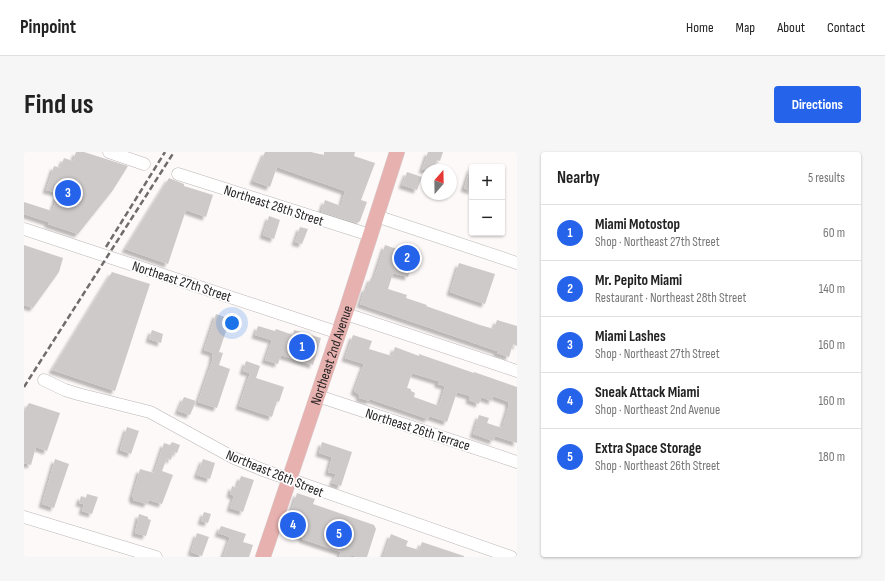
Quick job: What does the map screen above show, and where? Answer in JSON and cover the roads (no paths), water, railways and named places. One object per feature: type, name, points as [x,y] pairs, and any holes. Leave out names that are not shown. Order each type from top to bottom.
[{"type":"main road","name":"Northeast 2nd Avenue","points":[[264,557],[346,314],[397,152]]},
{"type":"street","points":[[109,152],[144,164]]},
{"type":"street","name":"Northeast 28th Street","points":[[178,174],[370,235]]},
{"type":"street","points":[[376,216],[517,263]]},
{"type":"street","name":"Northeast 27th Street","points":[[24,229],[339,333]]},
{"type":"street","points":[[346,314],[517,371]]},
{"type":"street","name":"Northeast 26th Street","points":[[44,380],[65,390],[78,394],[150,412],[234,458],[290,480],[511,557]]},
{"type":"street","name":"Northeast 26th Terrace","points":[[318,396],[517,462]]},
{"type":"street","points":[[24,517],[156,557]]},
{"type":"railway","points":[[106,247],[165,152]]},
{"type":"railway","points":[[24,387],[174,152]]},
{"type":"place","name":"Miami Lashes","points":[[68,193]]},
{"type":"place","name":"Mr. Pepito Miami","points":[[407,258]]},
{"type":"place","name":"Miami Motostop","points":[[302,347]]},
{"type":"place","name":"Sneak Attack Miami","points":[[293,525]]},
{"type":"place","name":"Extra Space Storage","points":[[339,534]]}]
